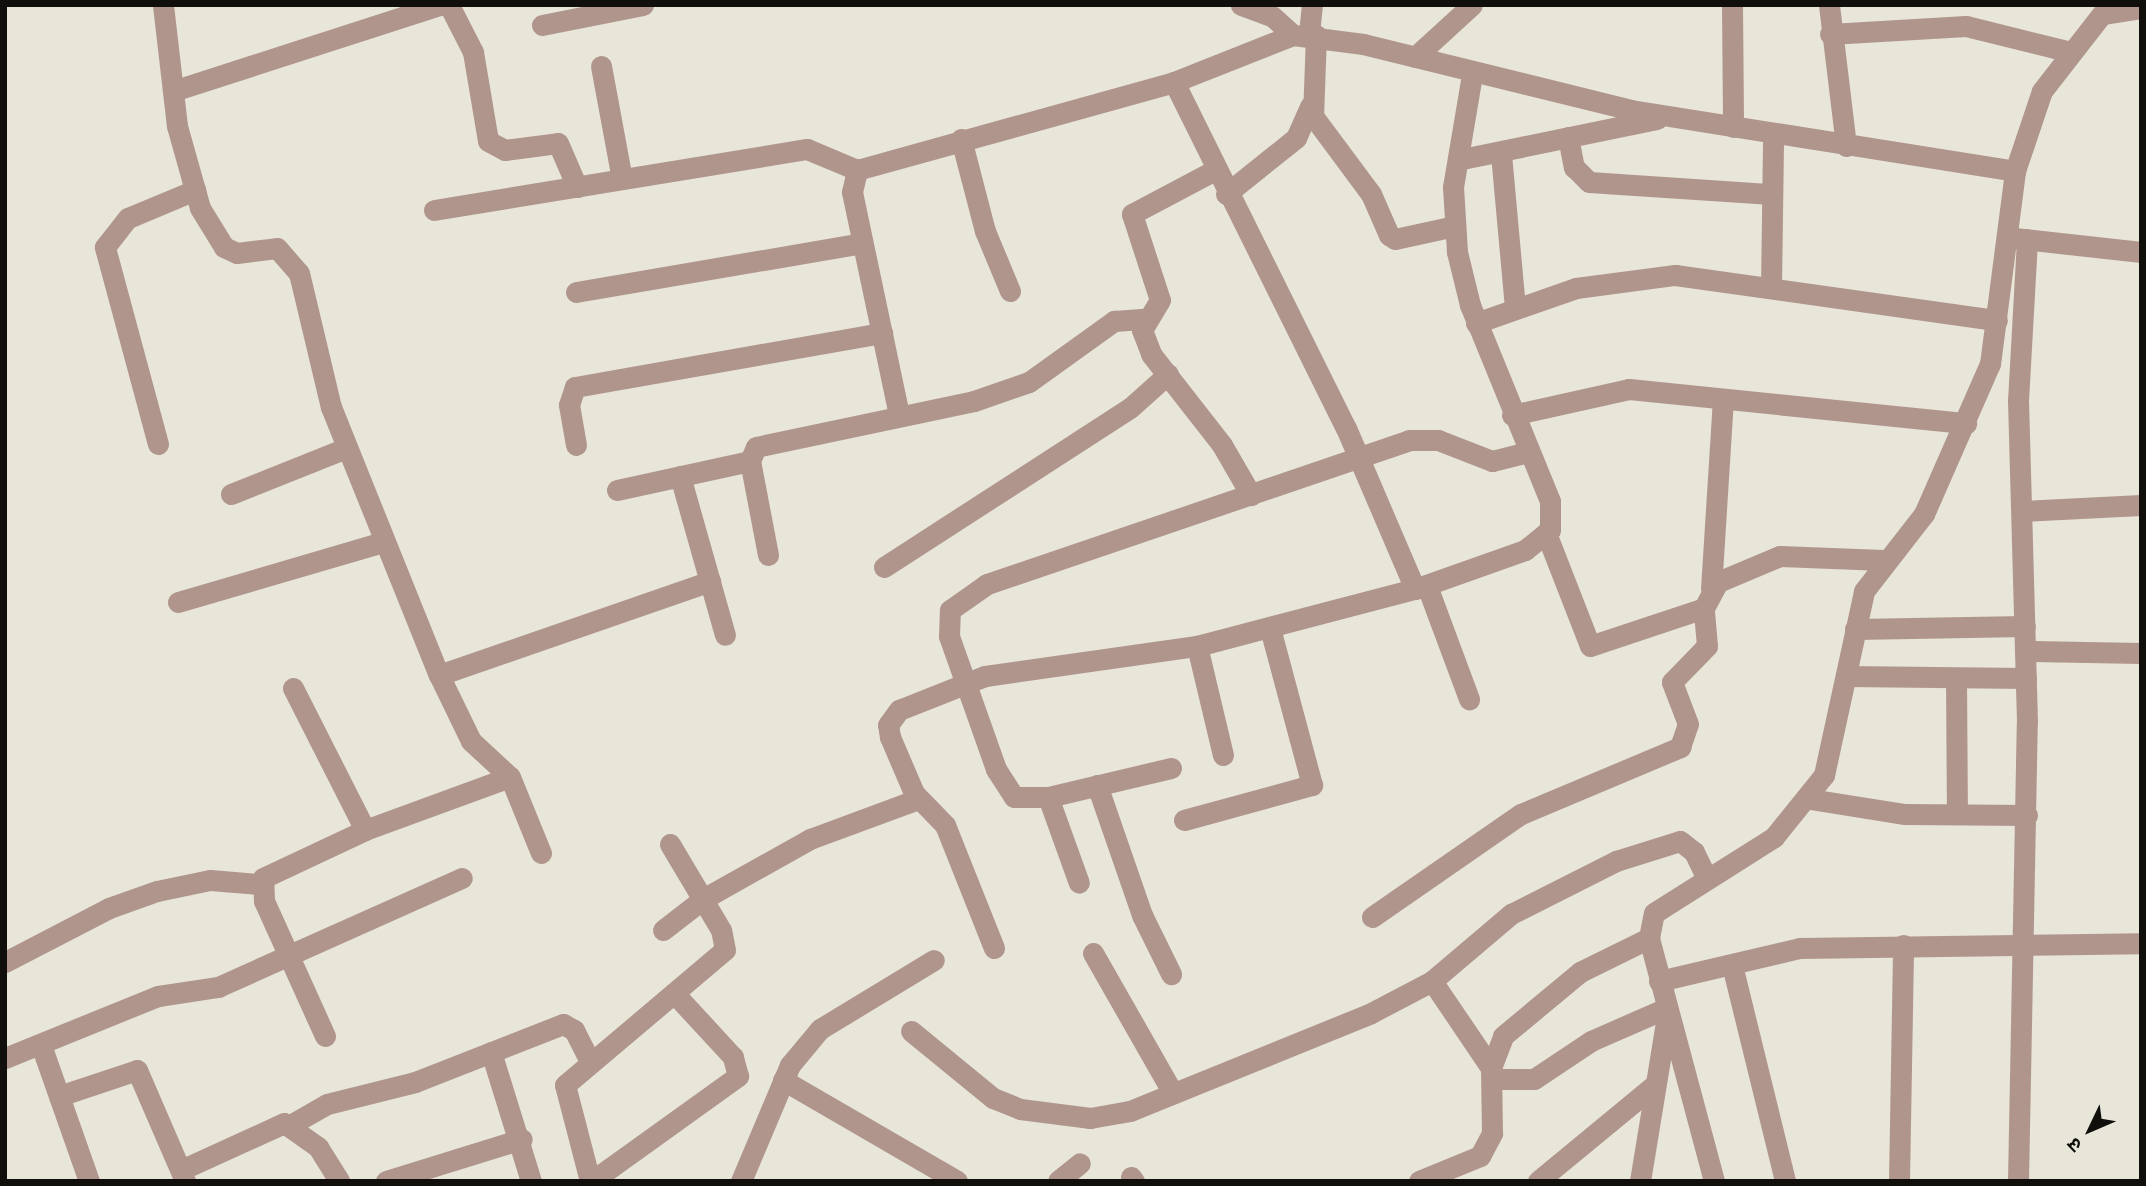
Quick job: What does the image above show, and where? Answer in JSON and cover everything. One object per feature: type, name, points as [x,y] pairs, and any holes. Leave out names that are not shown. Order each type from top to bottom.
[{"type":"street","points":[[163,5],[173,91],[195,190],[224,247],[237,254],[277,248],[290,258],[346,448],[439,675],[471,741],[510,777],[541,853]]},
{"type":"street","points":[[173,91],[384,15],[439,5]]},
{"type":"street","points":[[449,5],[473,52],[488,141],[505,150],[558,143],[577,187]]},
{"type":"street","points":[[542,25],[643,5]]},
{"type":"street","points":[[1241,5],[1272,16],[1306,34],[1415,57],[1472,75],[1773,135],[2015,171]]},
{"type":"street","points":[[1312,5],[1306,34],[1310,106],[1321,131],[1371,194],[1389,235],[1395,239],[1455,226]]},
{"type":"street","points":[[1415,57],[1472,5]]},
{"type":"street","points":[[1732,5],[1733,127]]},
{"type":"street","points":[[1829,5],[1830,34],[1846,146]]},
{"type":"street","points":[[2018,1181],[2026,943],[2027,815],[2015,171],[2042,91],[2071,52],[2106,10],[2141,8]]},
{"type":"street","points":[[1830,34],[1966,26],[2071,52]]},
{"type":"street","points":[[434,211],[807,149],[828,153],[857,170],[1174,82],[1306,34]]},
{"type":"street","points":[[601,66],[622,179]]},
{"type":"street","points":[[1472,75],[1462,159],[1453,187],[1455,226],[1476,323],[1550,501],[1546,533],[1590,646],[1708,599],[1745,565],[1780,556],[1883,560]]},
{"type":"street","points":[[1174,82],[1226,194],[1360,458],[1469,699]]},
{"type":"street","points":[[1226,194],[1296,138],[1310,106]]},
{"type":"street","points":[[1462,159],[1501,154],[1568,137],[1673,116]]},
{"type":"street","points":[[1771,287],[1773,135]]},
{"type":"street","points":[[1568,137],[1574,167],[1589,183],[1772,194]]},
{"type":"street","points":[[961,139],[985,231],[1010,291]]},
{"type":"street","points":[[1501,154],[1515,308]]},
{"type":"street","points":[[857,170],[852,192],[899,415]]},
{"type":"street","points":[[1215,170],[1132,214],[1160,300],[1145,319],[1146,344],[1251,495]]},
{"type":"street","points":[[158,444],[105,247],[128,218],[195,190]]},
{"type":"street","points":[[2016,238],[2141,252]]},
{"type":"street","points":[[1714,1181],[1649,938],[1662,904],[1774,837],[1810,799],[1824,775],[1864,591],[1883,560],[1924,514],[1966,423],[1990,364],[2016,238]]},
{"type":"street","points":[[576,292],[862,243]]},
{"type":"street","points":[[1476,323],[1576,288],[1675,275],[1997,320]]},
{"type":"street","points":[[617,490],[750,461],[762,444],[899,415],[1029,382],[1114,321],[1145,319]]},
{"type":"street","points":[[576,445],[569,405],[575,387],[881,334]]},
{"type":"street","points":[[884,567],[1130,408],[1168,374]]},
{"type":"street","points":[[1512,415],[1629,389],[1966,423]]},
{"type":"street","points":[[1372,917],[1521,814],[1680,747],[1688,724],[1672,682],[1707,646],[1723,400]]},
{"type":"street","points":[[1171,768],[1024,801],[1004,787],[947,622],[960,598],[1046,563],[1423,438],[1492,461],[1528,452]]},
{"type":"street","points":[[231,494],[346,448]]},
{"type":"street","points":[[750,461],[768,555]]},
{"type":"street","points":[[680,476],[725,635]]},
{"type":"street","points":[[2023,511],[2141,505]]},
{"type":"street","points":[[993,947],[945,825],[918,799],[890,737],[890,718],[968,680],[1197,646],[1421,588],[1525,550],[1546,533]]},
{"type":"street","points":[[178,602],[383,542]]},
{"type":"street","points":[[439,675],[710,581]]},
{"type":"street","points":[[1856,629],[2025,626]]},
{"type":"street","points":[[1184,820],[1312,785],[1270,628]]},
{"type":"street","points":[[1197,646],[1223,755]]},
{"type":"street","points":[[2025,651],[2141,653]]},
{"type":"street","points":[[1846,676],[2026,678]]},
{"type":"street","points":[[1956,678],[1957,814]]},
{"type":"street","points":[[293,688],[365,830]]},
{"type":"street","points":[[5,962],[109,908],[157,891],[210,880],[260,884],[277,867],[365,830],[510,777]]},
{"type":"street","points":[[1097,785],[1142,915],[1171,974]]},
{"type":"street","points":[[1048,797],[1079,883]]},
{"type":"street","points":[[663,930],[703,899],[810,839],[918,799]]},
{"type":"street","points":[[1810,799],[1864,810],[2027,815]]},
{"type":"street","points":[[911,1031],[993,1098],[1020,1109],[1090,1118],[1130,1111],[1371,1013],[1432,981],[1511,914],[1652,847],[1680,841],[1694,852],[1707,879]]},
{"type":"street","points":[[670,844],[722,930],[725,950],[590,1061],[565,1085],[563,1096],[591,1181],[738,1076],[733,1057],[674,993]]},
{"type":"street","points":[[5,1058],[158,996],[193,995],[290,959],[462,878]]},
{"type":"street","points":[[260,884],[325,1035]]},
{"type":"street","points":[[1419,1181],[1486,1151],[1492,1073],[1503,1036],[1580,971],[1649,938]]},
{"type":"street","points":[[1659,981],[1800,948],[2141,943],[2141,957]]},
{"type":"street","points":[[1899,1181],[1902,945]]},
{"type":"street","points":[[1093,953],[1173,1093]]},
{"type":"street","points":[[741,1181],[783,1080],[834,1017],[934,960]]},
{"type":"street","points":[[1732,965],[1785,1181]]},
{"type":"street","points":[[1432,981],[1492,1073],[1534,1079],[1591,1041],[1667,1012]]},
{"type":"street","points":[[1640,1181],[1652,1087],[1667,1012]]},
{"type":"street","points":[[59,1096],[137,1070],[183,1175],[274,1126],[292,1124],[327,1104],[415,1082],[563,1024],[575,1030],[590,1061]]},
{"type":"street","points":[[41,1045],[89,1181]]},
{"type":"street","points":[[491,1052],[522,1139],[531,1181]]},
{"type":"street","points":[[783,1080],[957,1181]]},
{"type":"street","points":[[1538,1181],[1562,1172],[1652,1087]]},
{"type":"street","points":[[292,1124],[318,1147],[339,1181]]},
{"type":"street","points":[[386,1181],[522,1139]]},
{"type":"street","points":[[1058,1181],[1080,1163]]}]
